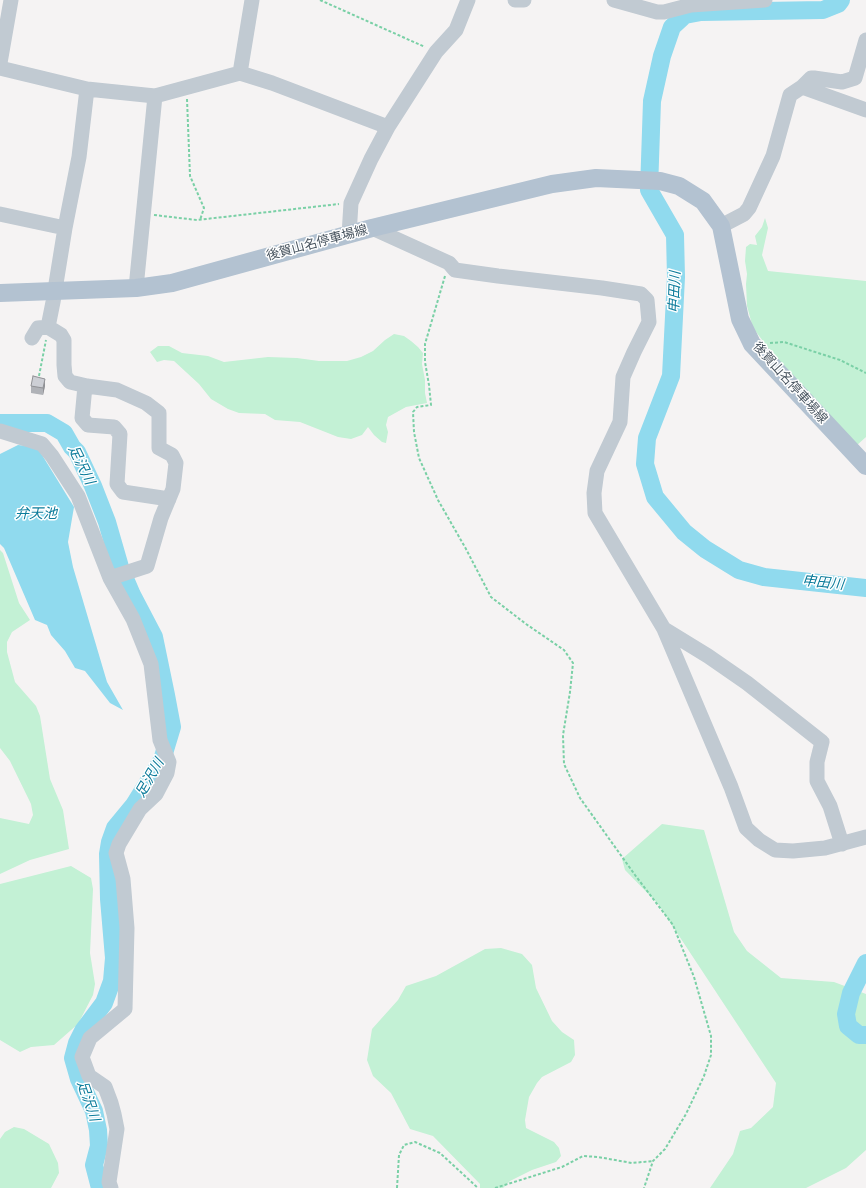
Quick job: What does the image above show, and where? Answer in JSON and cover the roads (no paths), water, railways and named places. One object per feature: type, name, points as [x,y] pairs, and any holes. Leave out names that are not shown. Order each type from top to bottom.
[{"type":"main road","name":"後賀山名停車場線","points":[[0,293],[136,288],[172,283],[372,228],[552,184],[596,178],[660,181],[679,186],[703,201],[722,226],[740,319],[752,344],[866,466]]},
{"type":"street","points":[[0,63],[11,0]]},
{"type":"street","points":[[240,73],[252,0]]},
{"type":"street","points":[[349,235],[351,203],[371,159],[388,127],[436,52],[456,30],[468,0]]},
{"type":"street","points":[[515,0],[524,0]]},
{"type":"street","points":[[614,0],[657,12],[664,12],[691,5],[764,0]]},
{"type":"street","points":[[722,226],[744,214],[749,208],[773,156],[790,95],[802,88],[811,78],[842,82],[855,78],[866,40]]},
{"type":"street","points":[[0,68],[87,89],[155,96],[240,73],[272,83],[388,127]]},
{"type":"street","points":[[802,88],[866,110]]},
{"type":"street","points":[[48,331],[65,228],[79,157],[87,89]]},
{"type":"street","points":[[136,288],[155,96]]},
{"type":"street","points":[[0,214],[65,228]]},
{"type":"street","points":[[372,228],[449,264],[454,270],[641,294],[647,300],[650,322],[623,377],[620,422],[597,471],[594,493],[595,513],[664,629],[731,787],[746,828],[759,840],[775,850],[793,852],[825,848],[866,837]]},
{"type":"street","points":[[32,338],[38,328],[61,335],[64,340],[65,376],[70,382],[85,386],[117,390],[146,403],[159,413],[159,448],[172,455],[176,463],[173,489],[160,518],[147,566],[110,578]]},
{"type":"street","points":[[85,386],[82,418],[88,425],[114,427],[120,434],[117,484],[123,492],[169,499]]},
{"type":"street","points":[[0,431],[42,444],[52,456],[78,496],[110,578],[133,618],[151,664],[160,740],[169,762],[167,773],[156,794],[140,809],[118,844],[116,854],[122,878],[127,928],[124,1009],[90,1038],[82,1057],[90,1076],[105,1087],[114,1114],[117,1129],[109,1182],[111,1188]]},
{"type":"street","points":[[664,629],[708,656],[822,742],[817,762],[817,780],[830,806],[842,844]]},
{"type":"water","name":"弁天池","points":[[18,445],[39,450],[74,507],[68,542],[73,567],[107,682],[123,710],[110,703],[85,671],[75,668],[65,651],[51,635],[47,625],[35,620],[4,548],[0,544],[0,454]]},
{"type":"waterway","name":"申田川","points":[[841,0],[838,4],[823,10],[701,12],[685,15],[672,27],[662,56],[652,101],[649,190],[675,235],[676,277],[671,376],[647,438],[645,464],[655,497],[684,532],[705,549],[739,570],[764,577],[866,588]]},
{"type":"waterway","name":"足沢川","points":[[0,423],[47,423],[64,433],[72,447],[77,452],[93,486],[107,522],[120,567],[132,595],[154,637],[172,727],[162,760],[134,805],[115,828],[110,842],[108,854],[109,899],[114,958],[112,981],[104,1003],[83,1031],[77,1043],[73,1058],[79,1079],[94,1111],[98,1130],[99,1146],[94,1165],[100,1188]]},
{"type":"waterway","name":"申田川","points":[[866,963],[851,993],[846,1014],[848,1026],[859,1035],[866,1035]]}]
